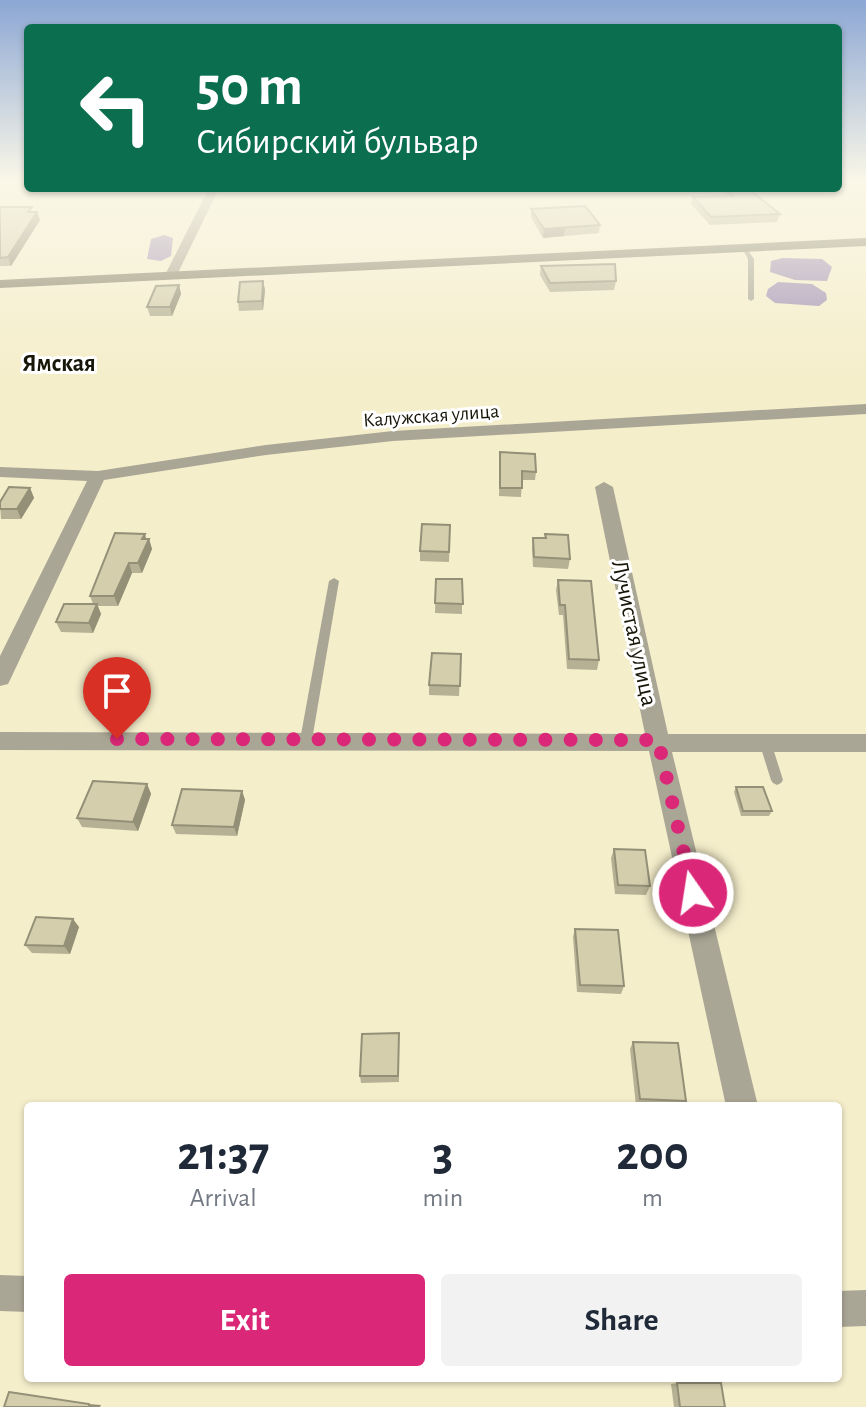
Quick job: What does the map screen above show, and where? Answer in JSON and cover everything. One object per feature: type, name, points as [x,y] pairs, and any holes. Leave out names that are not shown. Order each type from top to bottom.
[{"type":"main road","points":[[0,284],[801,245]]},
{"type":"street","points":[[171,275],[186,245]]},
{"type":"street","name":"Калужская улица","points":[[0,472],[98,476],[266,450],[393,436],[866,409]]},
{"type":"street","points":[[0,678],[98,476]]},
{"type":"street","name":"Лучистая улица","points":[[604,487],[741,1102]]},
{"type":"street","points":[[0,741],[658,740],[866,743]]},
{"type":"street","points":[[0,1293],[24,1294]]},
{"type":"street","points":[[842,1309],[866,1308]]},
{"type":"lane","points":[[743,247],[751,259],[751,299]]},
{"type":"lane","points":[[306,740],[334,581]]},
{"type":"lane","points":[[765,742],[777,780]]},
{"type":"shaded area","points":[[150,245],[172,245],[171,256],[161,261],[147,259]]},
{"type":"shaded area","points":[[783,258],[822,259],[832,267],[827,281],[795,280],[770,272],[771,261]]},
{"type":"shaded area","points":[[778,282],[812,284],[826,293],[827,300],[819,306],[775,303],[766,296],[768,289]]},
{"type":"building","points":[[0,245],[16,245],[8,257],[0,258]]},
{"type":"building","points":[[615,264],[616,281],[550,283],[541,266]]},
{"type":"building","points":[[263,281],[262,301],[238,302],[240,282]]},
{"type":"building","points":[[179,285],[170,307],[147,307],[156,286]]},
{"type":"building","points":[[500,452],[535,454],[536,472],[522,471],[522,488],[500,488]]},
{"type":"building","points":[[9,487],[30,488],[17,509],[0,509],[0,502]]},
{"type":"building","points":[[422,524],[450,525],[449,552],[420,551]]},
{"type":"building","points":[[115,533],[145,534],[142,539],[149,539],[138,563],[129,563],[114,596],[90,596]]},
{"type":"building","points":[[545,534],[568,535],[570,559],[534,557],[533,538],[546,538]]},
{"type":"building","points":[[436,579],[462,579],[463,604],[435,603]]},
{"type":"building","points":[[558,580],[591,581],[599,660],[569,659],[565,605],[560,605]]},
{"type":"building","points":[[64,604],[97,604],[89,623],[56,622]]},
{"type":"building","points":[[432,653],[461,654],[460,686],[429,685]]},
{"type":"building","points":[[93,781],[147,784],[133,822],[77,818]]},
{"type":"building","points":[[736,787],[763,787],[772,811],[743,811]]},
{"type":"building","points":[[182,789],[242,791],[234,827],[172,825]]},
{"type":"building","points":[[614,849],[645,850],[650,886],[618,885]]},
{"type":"building","points":[[36,917],[73,919],[64,946],[25,945]]},
{"type":"building","points":[[575,929],[618,930],[624,986],[580,985]]},
{"type":"building","points":[[399,1033],[398,1076],[360,1076],[362,1034]]},
{"type":"building","points":[[633,1042],[678,1043],[686,1101],[640,1099]]},
{"type":"building","points":[[677,1383],[721,1383],[725,1407],[680,1407]]},
{"type":"building","points":[[9,1392],[89,1404],[89,1407],[4,1407]]},
{"type":"district","name":"Ямская","points":[[59,363]]},
{"type":"route","points":[[117,739],[658,740],[693,893]]}]
